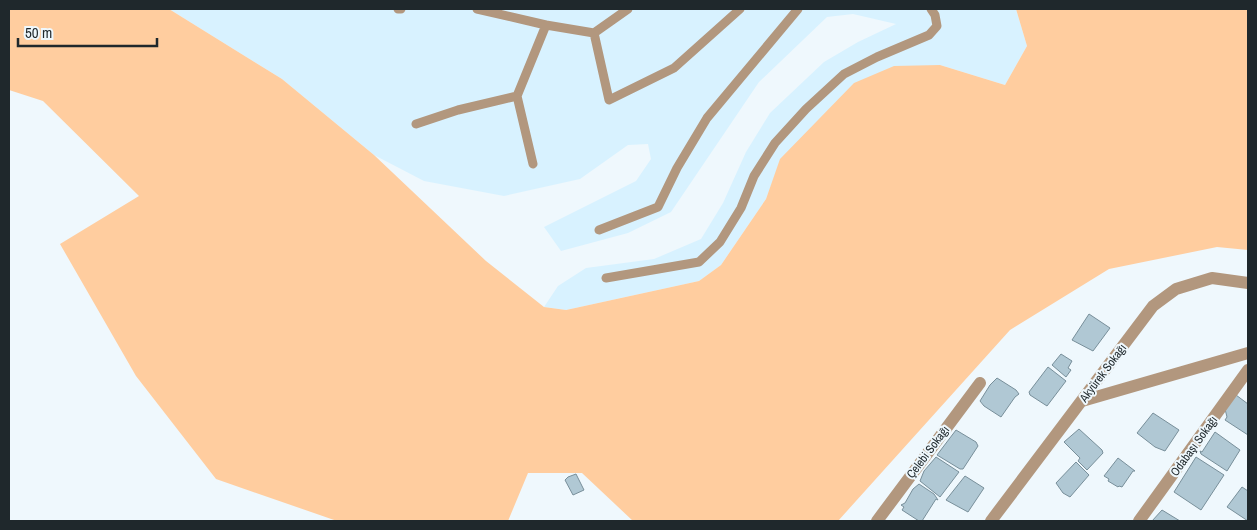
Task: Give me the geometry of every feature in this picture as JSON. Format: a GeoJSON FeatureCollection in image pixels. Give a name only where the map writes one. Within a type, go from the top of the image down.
{"type":"FeatureCollection","features":[{"type":"Feature","properties":{"kind":"street","name":"Akyürek Sokağı"},"geometry":{"type":"LineString","coordinates":[[991,521],[1153,306],[1176,289],[1212,278],[1248,283]]}},
{"type":"Feature","properties":{"kind":"street"},"geometry":{"type":"LineString","coordinates":[[1082,401],[1248,353]]}},
{"type":"Feature","properties":{"kind":"street","name":"Odabaşı Sokağı"},"geometry":{"type":"LineString","coordinates":[[1139,521],[1248,370]]}},
{"type":"Feature","properties":{"kind":"street","name":"Çelebi Sokağı"},"geometry":{"type":"LineString","coordinates":[[877,521],[980,383]]}},
{"type":"Feature","properties":{"kind":"lane"},"geometry":{"type":"LineString","coordinates":[[476,9],[594,34],[628,9]]}},
{"type":"Feature","properties":{"kind":"lane"},"geometry":{"type":"LineString","coordinates":[[594,34],[609,100],[674,68],[740,9]]}},
{"type":"Feature","properties":{"kind":"lane"},"geometry":{"type":"LineString","coordinates":[[599,230],[658,207],[677,168],[707,118],[798,9]]}},
{"type":"Feature","properties":{"kind":"lane"},"geometry":{"type":"LineString","coordinates":[[606,278],[699,262],[720,242],[741,208],[754,176],[775,143],[806,108],[844,74],[876,57],[929,35],[937,26],[935,15],[930,9]]}},
{"type":"Feature","properties":{"kind":"lane"},"geometry":{"type":"LineString","coordinates":[[533,164],[516,96],[546,25]]}},
{"type":"Feature","properties":{"kind":"lane"},"geometry":{"type":"LineString","coordinates":[[416,124],[458,110],[516,96]]}},
{"type":"Feature","properties":{"kind":"shaded area"},"geometry":{"type":"Polygon","coordinates":[[[9,9],[169,9],[282,79],[374,155],[486,261],[544,307],[566,310],[699,281],[721,265],[766,199],[780,159],[854,83],[894,66],[940,65],[1005,85],[1027,46],[1016,9],[1248,9],[1248,250],[1217,247],[1109,269],[1010,330],[838,521],[633,521],[582,473],[528,473],[508,521],[337,521],[216,479],[136,376],[60,244],[139,196],[43,101],[9,90],[9,9]]]}},
{"type":"Feature","properties":{"kind":"shaded area"},"geometry":{"type":"Polygon","coordinates":[[[169,9],[1016,9],[1027,46],[1005,85],[940,65],[781,159],[766,199],[721,265],[699,281],[566,310],[544,307],[558,286],[586,268],[654,259],[701,239],[723,203],[746,152],[770,113],[824,62],[858,42],[896,24],[853,14],[827,17],[759,82],[671,212],[628,233],[561,251],[544,227],[636,181],[651,159],[648,144],[628,145],[580,179],[504,196],[424,181],[374,155],[282,79],[169,9]]]}},
{"type":"Feature","properties":{"kind":"building"},"geometry":{"type":"Polygon","coordinates":[[[1089,314],[1110,328],[1093,351],[1072,340],[1089,314]]]}},
{"type":"Feature","properties":{"kind":"building"},"geometry":{"type":"Polygon","coordinates":[[[1061,354],[1072,361],[1068,368],[1071,370],[1066,377],[1052,365],[1061,354]]]}},
{"type":"Feature","properties":{"kind":"building"},"geometry":{"type":"Polygon","coordinates":[[[1048,367],[1066,381],[1047,406],[1030,395],[1029,392],[1048,367]]]}},
{"type":"Feature","properties":{"kind":"building"},"geometry":{"type":"Polygon","coordinates":[[[997,378],[1019,394],[1001,417],[984,406],[980,401],[997,378]]]}},
{"type":"Feature","properties":{"kind":"building"},"geometry":{"type":"Polygon","coordinates":[[[1236,395],[1248,404],[1248,435],[1225,420],[1227,417],[1225,409],[1236,395]]]}},
{"type":"Feature","properties":{"kind":"building"},"geometry":{"type":"Polygon","coordinates":[[[1153,413],[1179,430],[1165,451],[1155,447],[1137,433],[1153,413]]]}},
{"type":"Feature","properties":{"kind":"building"},"geometry":{"type":"Polygon","coordinates":[[[1079,429],[1103,453],[1087,470],[1078,461],[1080,458],[1064,442],[1079,429]]]}},
{"type":"Feature","properties":{"kind":"building"},"geometry":{"type":"Polygon","coordinates":[[[956,430],[976,442],[978,446],[963,469],[937,455],[956,430]]]}},
{"type":"Feature","properties":{"kind":"building"},"geometry":{"type":"Polygon","coordinates":[[[1215,432],[1240,450],[1227,471],[1201,454],[1200,451],[1202,452],[1215,432]]]}},
{"type":"Feature","properties":{"kind":"building"},"geometry":{"type":"Polygon","coordinates":[[[936,457],[959,472],[940,497],[920,481],[924,471],[936,457]]]}},
{"type":"Feature","properties":{"kind":"building"},"geometry":{"type":"Polygon","coordinates":[[[1196,457],[1224,475],[1201,510],[1174,492],[1196,457]]]}},
{"type":"Feature","properties":{"kind":"building"},"geometry":{"type":"Polygon","coordinates":[[[1118,458],[1135,471],[1133,471],[1122,487],[1118,487],[1108,481],[1109,479],[1104,476],[1118,458]]]}},
{"type":"Feature","properties":{"kind":"building"},"geometry":{"type":"Polygon","coordinates":[[[1076,462],[1089,475],[1070,497],[1063,493],[1056,483],[1076,462]]]}},
{"type":"Feature","properties":{"kind":"building"},"geometry":{"type":"Polygon","coordinates":[[[576,474],[584,490],[573,495],[565,480],[576,474]]]}},
{"type":"Feature","properties":{"kind":"building"},"geometry":{"type":"Polygon","coordinates":[[[965,476],[984,488],[968,512],[946,500],[965,476]]]}},
{"type":"Feature","properties":{"kind":"building"},"geometry":{"type":"Polygon","coordinates":[[[919,484],[934,494],[938,500],[936,499],[922,521],[902,510],[904,507],[901,505],[905,503],[913,489],[919,484]]]}},
{"type":"Feature","properties":{"kind":"building"},"geometry":{"type":"Polygon","coordinates":[[[1242,487],[1248,491],[1248,521],[1227,507],[1242,487]]]}},
{"type":"Feature","properties":{"kind":"building"},"geometry":{"type":"Polygon","coordinates":[[[1162,510],[1180,521],[1152,521],[1162,510]]]}}]}
